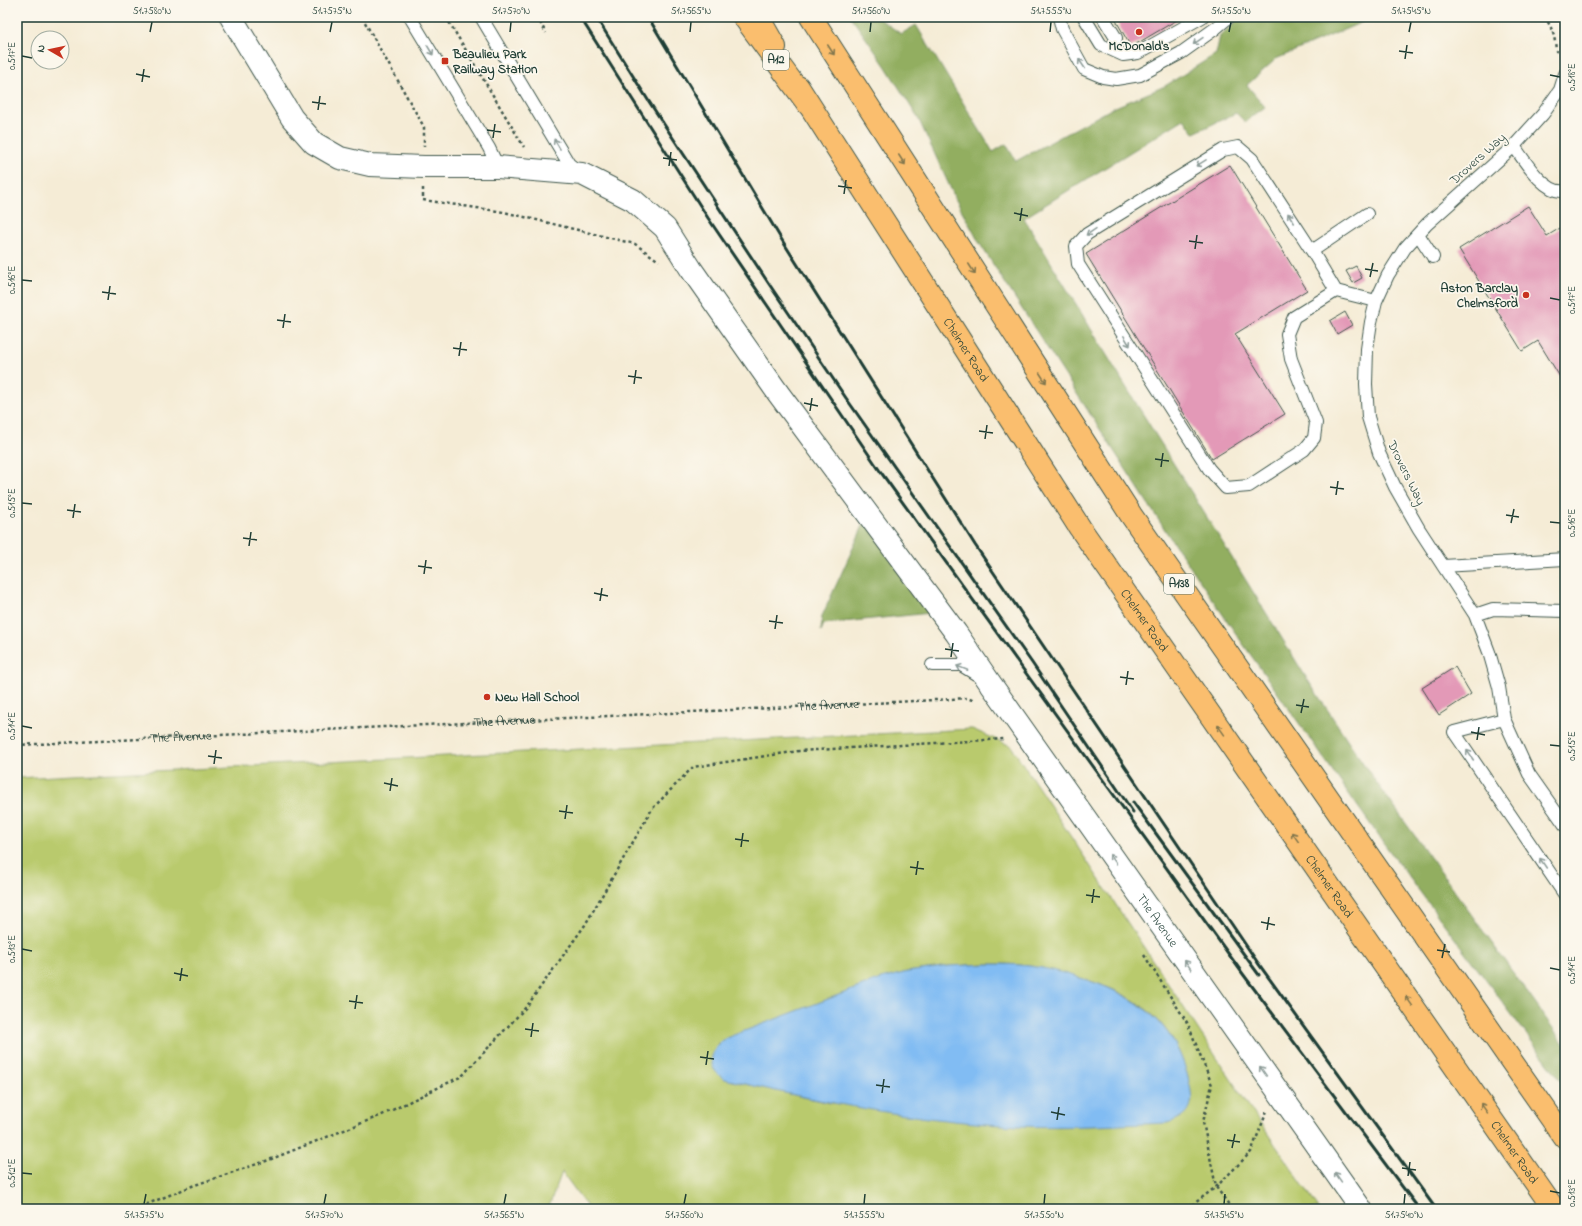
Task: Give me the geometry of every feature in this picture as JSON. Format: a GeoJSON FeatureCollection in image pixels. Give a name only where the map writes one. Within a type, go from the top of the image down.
{"type":"FeatureCollection","features":[{"type":"Feature","properties":{"kind":"main road","name":"A12"},"geometry":{"type":"LineString","coordinates":[[744,17],[808,104]]}},
{"type":"Feature","properties":{"kind":"main road","name":"Chelmer Road"},"geometry":{"type":"LineString","coordinates":[[758,17],[808,104],[1080,528],[1554,1209]]}},
{"type":"Feature","properties":{"kind":"main road","name":"A138"},"geometry":{"type":"LineString","coordinates":[[811,17],[1131,515],[1563,1134]]}},
{"type":"Feature","properties":{"kind":"street"},"geometry":{"type":"LineString","coordinates":[[231,17],[292,118],[314,142],[340,158],[370,165],[498,167],[582,174],[633,200],[665,228],[691,269],[778,393],[956,634],[984,693]]}},
{"type":"Feature","properties":{"kind":"street","name":"The Avenue"},"geometry":{"type":"LineString","coordinates":[[984,693],[1361,1209]]}},
{"type":"Feature","properties":{"kind":"lane"},"geometry":{"type":"LineString","coordinates":[[410,17],[489,148],[498,167]]}},
{"type":"Feature","properties":{"kind":"lane"},"geometry":{"type":"LineString","coordinates":[[481,17],[570,164],[582,174]]}},
{"type":"Feature","properties":{"kind":"lane"},"geometry":{"type":"LineString","coordinates":[[1059,17],[1062,29],[1084,69],[1104,77],[1116,78],[1140,75],[1182,53],[1229,17]]}},
{"type":"Feature","properties":{"kind":"lane"},"geometry":{"type":"LineString","coordinates":[[1084,17],[1101,45],[1123,55],[1138,53],[1202,17]]}},
{"type":"Feature","properties":{"kind":"lane"},"geometry":{"type":"LineString","coordinates":[[1103,17],[1116,38],[1113,50]]}},
{"type":"Feature","properties":{"kind":"lane","name":"Drovers Way"},"geometry":{"type":"LineString","coordinates":[[1565,74],[1560,90],[1543,114],[1514,146],[1427,224],[1405,248],[1388,275],[1376,301],[1370,322],[1367,349],[1366,384],[1368,417],[1378,453],[1395,487],[1475,615],[1489,652],[1499,687],[1504,719],[1528,774],[1565,825]]}},
{"type":"Feature","properties":{"kind":"lane","name":"Drovers Way"},"geometry":{"type":"LineString","coordinates":[[1543,114],[1565,97]]}},
{"type":"Feature","properties":{"kind":"lane"},"geometry":{"type":"LineString","coordinates":[[1514,146],[1539,179],[1550,187],[1562,191],[1565,190]]}},
{"type":"Feature","properties":{"kind":"lane"},"geometry":{"type":"LineString","coordinates":[[1336,291],[1294,317],[1287,334],[1290,359],[1316,423],[1314,438],[1304,450],[1248,486],[1226,488],[1209,469],[1078,264],[1076,246],[1087,234],[1223,150],[1238,147],[1252,159],[1312,251],[1336,291],[1376,301]]}},
{"type":"Feature","properties":{"kind":"lane"},"geometry":{"type":"LineString","coordinates":[[1312,251],[1367,214]]}},
{"type":"Feature","properties":{"kind":"lane"},"geometry":{"type":"LineString","coordinates":[[1418,234],[1433,257]]}},
{"type":"Feature","properties":{"kind":"lane"},"geometry":{"type":"LineString","coordinates":[[1443,566],[1565,559]]}},
{"type":"Feature","properties":{"kind":"lane"},"geometry":{"type":"LineString","coordinates":[[1475,615],[1493,610],[1565,611]]}},
{"type":"Feature","properties":{"kind":"lane","name":"The Avenue"},"geometry":{"type":"LineString","coordinates":[[932,665],[961,666],[984,693]]}},
{"type":"Feature","properties":{"kind":"lane"},"geometry":{"type":"LineString","coordinates":[[1504,719],[1454,732],[1565,895]]}},
{"type":"Feature","properties":{"kind":"path"},"geometry":{"type":"LineString","coordinates":[[362,17],[424,127],[423,200],[504,212],[635,244],[661,262]]}},
{"type":"Feature","properties":{"kind":"path"},"geometry":{"type":"LineString","coordinates":[[446,17],[538,170]]}},
{"type":"Feature","properties":{"kind":"path"},"geometry":{"type":"LineString","coordinates":[[537,17],[546,33]]}},
{"type":"Feature","properties":{"kind":"path"},"geometry":{"type":"LineString","coordinates":[[1544,17],[1552,29],[1555,37],[1556,51],[1565,53]]}},
{"type":"Feature","properties":{"kind":"path","name":"The Avenue"},"geometry":{"type":"LineString","coordinates":[[17,745],[935,700],[967,698],[984,693]]}},
{"type":"Feature","properties":{"kind":"path"},"geometry":{"type":"LineString","coordinates":[[135,1209],[192,1186],[269,1160],[382,1115],[462,1076],[527,1006],[585,925],[652,809],[693,767],[799,751],[1006,738]]}},
{"type":"Feature","properties":{"kind":"path"},"geometry":{"type":"LineString","coordinates":[[1144,955],[1188,1024],[1212,1085],[1204,1122],[1216,1186],[1232,1209]]}},
{"type":"Feature","properties":{"kind":"path"},"geometry":{"type":"LineString","coordinates":[[1187,1209],[1216,1186],[1251,1152],[1269,1106]]}},
{"type":"Feature","properties":{"kind":"green space"},"geometry":{"type":"Polygon","coordinates":[[[851,17],[877,17],[901,34],[916,25],[993,152],[1006,144],[1016,161],[1113,108],[1165,86],[1216,54],[1220,36],[1241,17],[1374,17],[1276,59],[1247,85],[1265,107],[1245,122],[1236,113],[1194,133],[1184,119],[1024,218],[1123,382],[1309,682],[1369,772],[1565,1045],[1565,1086],[1385,845],[1243,644],[1169,536],[980,244],[956,200],[918,118],[886,67],[851,17]]]}},
{"type":"Feature","properties":{"kind":"green space"},"geometry":{"type":"Polygon","coordinates":[[[873,504],[950,611],[824,624],[821,631],[822,616],[873,504]]]}},
{"type":"Feature","properties":{"kind":"green space"},"geometry":{"type":"Polygon","coordinates":[[[972,729],[1011,746],[1246,1102],[1319,1209],[1251,1209],[1250,1207],[1248,1209],[589,1209],[562,1172],[548,1209],[17,1209],[17,778],[972,729]],[[992,964],[949,966],[907,972],[878,980],[727,1038],[718,1044],[725,1079],[830,1103],[1192,1101],[1187,1074],[1179,1051],[1167,1032],[1153,1016],[1136,1002],[1116,991],[1094,982],[1068,975],[1030,966],[992,964]]]}},
{"type":"Feature","properties":{"kind":"water"},"geometry":{"type":"Polygon","coordinates":[[[987,964],[1025,965],[1060,972],[1118,992],[1135,1002],[1151,1014],[1164,1028],[1175,1044],[1184,1064],[1190,1086],[1191,1100],[1188,1110],[1180,1118],[1167,1123],[1055,1127],[981,1124],[871,1110],[798,1096],[725,1079],[714,1070],[712,1064],[713,1053],[720,1043],[726,1038],[878,980],[907,972],[949,966],[987,964]]]}},
{"type":"Feature","properties":{"kind":"building","name":"McDonald's"},"geometry":{"type":"Polygon","coordinates":[[[1114,17],[1182,17],[1131,47],[1114,17]]]}},
{"type":"Feature","properties":{"kind":"building"},"geometry":{"type":"Polygon","coordinates":[[[1230,165],[1307,290],[1235,334],[1285,414],[1212,459],[1086,254],[1230,165]]]}},
{"type":"Feature","properties":{"kind":"building","name":"Aston Barclay Chelmsford"},"geometry":{"type":"Polygon","coordinates":[[[1528,206],[1547,236],[1565,225],[1565,385],[1538,341],[1522,351],[1459,249],[1528,206]]]}},
{"type":"Feature","properties":{"kind":"building"},"geometry":{"type":"Polygon","coordinates":[[[1356,266],[1362,278],[1353,283],[1346,271],[1356,266]]]}},
{"type":"Feature","properties":{"kind":"building"},"geometry":{"type":"Polygon","coordinates":[[[1345,312],[1352,325],[1337,334],[1330,321],[1345,312]]]}},
{"type":"Feature","properties":{"kind":"building"},"geometry":{"type":"Polygon","coordinates":[[[1455,667],[1471,694],[1439,715],[1422,688],[1455,667]]]}},
{"type":"Feature","properties":{"kind":"railway"},"geometry":{"type":"LineString","coordinates":[[580,17],[708,218],[880,471],[1243,974],[1419,1209]]}},
{"type":"Feature","properties":{"kind":"railway"},"geometry":{"type":"LineString","coordinates":[[596,17],[648,100],[846,398],[1032,663],[1133,812]]}},
{"type":"Feature","properties":{"kind":"railway"},"geometry":{"type":"LineString","coordinates":[[648,17],[780,237],[975,545],[1258,963],[1436,1209]]}},
{"type":"Feature","properties":{"kind":"railway"},"geometry":{"type":"LineString","coordinates":[[1133,802],[1259,975]]}},
{"type":"Feature","properties":{"kind":"place","name":"McDonald's"},"geometry":{"type":"Point","coordinates":[1139,32]}},
{"type":"Feature","properties":{"kind":"place","name":"Beaulieu Park Railway Station"},"geometry":{"type":"Point","coordinates":[445,61]}},
{"type":"Feature","properties":{"kind":"place","name":"Aston Barclay Chelmsford"},"geometry":{"type":"Point","coordinates":[1526,295]}},
{"type":"Feature","properties":{"kind":"place","name":"New Hall School"},"geometry":{"type":"Point","coordinates":[487,697]}}]}
